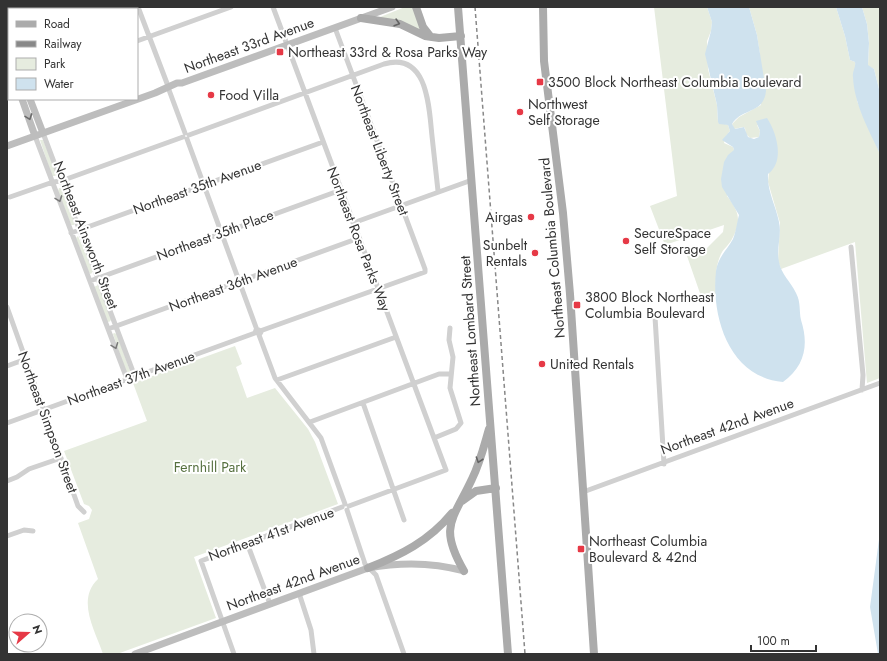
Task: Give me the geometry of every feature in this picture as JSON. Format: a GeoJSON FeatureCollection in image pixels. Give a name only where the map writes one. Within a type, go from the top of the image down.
{"type":"FeatureCollection","features":[{"type":"Feature","properties":{"kind":"main road"},"geometry":{"type":"LineString","coordinates":[[416,7],[423,27],[430,36]]}},
{"type":"Feature","properties":{"kind":"main road","name":"Northeast Lombard Street"},"geometry":{"type":"LineString","coordinates":[[458,7],[508,654]]}},
{"type":"Feature","properties":{"kind":"main road","name":"Northeast Columbia Boulevard"},"geometry":{"type":"LineString","coordinates":[[543,9],[544,61],[568,260],[594,654]]}},
{"type":"Feature","properties":{"kind":"main road"},"geometry":{"type":"LineString","coordinates":[[361,18],[393,22],[425,36],[439,38],[461,36]]}},
{"type":"Feature","properties":{"kind":"main road"},"geometry":{"type":"LineString","coordinates":[[464,571],[452,548],[450,537],[451,520],[473,478],[490,422]]}},
{"type":"Feature","properties":{"kind":"main road"},"geometry":{"type":"LineString","coordinates":[[368,568],[400,555],[422,542],[441,526],[463,500],[473,492],[496,488]]}},
{"type":"Feature","properties":{"kind":"street"},"geometry":{"type":"LineString","coordinates":[[138,7],[272,372],[310,422],[323,443],[368,568],[376,575],[404,654]]}},
{"type":"Feature","properties":{"kind":"street"},"geometry":{"type":"LineString","coordinates":[[138,41],[231,7]]}},
{"type":"Feature","properties":{"kind":"street","name":"Northeast Rosa Parks Way"},"geometry":{"type":"LineString","coordinates":[[273,7],[446,470]]}},
{"type":"Feature","properties":{"kind":"street","name":"Northeast 33rd Avenue"},"geometry":{"type":"LineString","coordinates":[[138,99],[177,83],[182,83],[392,7]]}},
{"type":"Feature","properties":{"kind":"street"},"geometry":{"type":"LineString","coordinates":[[538,7],[543,9]]}},
{"type":"Feature","properties":{"kind":"street","name":"Northeast Liberty Street"},"geometry":{"type":"LineString","coordinates":[[334,28],[425,272]]}},
{"type":"Feature","properties":{"kind":"street"},"geometry":{"type":"LineString","coordinates":[[10,197],[53,182],[61,181],[394,62],[408,65],[419,76],[425,85],[438,191]]}},
{"type":"Feature","properties":{"kind":"street","name":"Northeast Ainsworth Street"},"geometry":{"type":"LineString","coordinates":[[22,100],[127,379]]}},
{"type":"Feature","properties":{"kind":"street","name":"Northeast Ainsworth Street"},"geometry":{"type":"LineString","coordinates":[[30,100],[135,377]]}},
{"type":"Feature","properties":{"kind":"street","name":"Northeast 33rd Avenue"},"geometry":{"type":"LineString","coordinates":[[7,146],[135,100]]}},
{"type":"Feature","properties":{"kind":"street","name":"Northeast 35th Avenue"},"geometry":{"type":"LineString","coordinates":[[71,233],[323,142]]}},
{"type":"Feature","properties":{"kind":"street"},"geometry":{"type":"LineString","coordinates":[[353,223],[438,191],[472,180]]}},
{"type":"Feature","properties":{"kind":"street","name":"Northeast 35th Place"},"geometry":{"type":"LineString","coordinates":[[90,281],[341,190]]}},
{"type":"Feature","properties":{"kind":"street","name":"Northeast 36th Avenue"},"geometry":{"type":"LineString","coordinates":[[108,329],[359,238]]}},
{"type":"Feature","properties":{"kind":"street"},"geometry":{"type":"LineString","coordinates":[[851,248],[862,390]]}},
{"type":"Feature","properties":{"kind":"street","name":"Northeast 37th Avenue"},"geometry":{"type":"LineString","coordinates":[[7,423],[425,272]]}},
{"type":"Feature","properties":{"kind":"street","name":"Northeast Simpson Street"},"geometry":{"type":"LineString","coordinates":[[7,309],[78,506],[84,512]]}},
{"type":"Feature","properties":{"kind":"street"},"geometry":{"type":"LineString","coordinates":[[655,317],[664,464]]}},
{"type":"Feature","properties":{"kind":"street"},"geometry":{"type":"LineString","coordinates":[[434,438],[456,429],[461,423],[451,392],[453,356],[449,340],[450,328]]}},
{"type":"Feature","properties":{"kind":"street"},"geometry":{"type":"LineString","coordinates":[[277,380],[396,336]]}},
{"type":"Feature","properties":{"kind":"street"},"geometry":{"type":"LineString","coordinates":[[7,366],[26,359]]}},
{"type":"Feature","properties":{"kind":"street"},"geometry":{"type":"LineString","coordinates":[[310,422],[443,373],[451,374]]}},
{"type":"Feature","properties":{"kind":"street","name":"Northeast 42nd Avenue"},"geometry":{"type":"LineString","coordinates":[[583,492],[664,464],[880,383]]}},
{"type":"Feature","properties":{"kind":"street"},"geometry":{"type":"LineString","coordinates":[[362,402],[404,520]]}},
{"type":"Feature","properties":{"kind":"street"},"geometry":{"type":"LineString","coordinates":[[7,481],[17,477],[29,469],[61,458]]}},
{"type":"Feature","properties":{"kind":"street","name":"Northeast 41st Avenue"},"geometry":{"type":"LineString","coordinates":[[223,622],[201,561],[446,470]]}},
{"type":"Feature","properties":{"kind":"street"},"geometry":{"type":"LineString","coordinates":[[7,536],[24,530],[33,531]]}},
{"type":"Feature","properties":{"kind":"street"},"geometry":{"type":"LineString","coordinates":[[247,543],[270,604]]}},
{"type":"Feature","properties":{"kind":"street","name":"Northeast 42nd Avenue"},"geometry":{"type":"LineString","coordinates":[[135,654],[368,568],[414,564],[436,565],[464,571]]}},
{"type":"Feature","properties":{"kind":"street"},"geometry":{"type":"LineString","coordinates":[[299,593],[311,630],[314,654]]}},
{"type":"Feature","properties":{"kind":"street"},"geometry":{"type":"LineString","coordinates":[[223,622],[234,654]]}},
{"type":"Feature","properties":{"kind":"green space"},"geometry":{"type":"Polygon","coordinates":[[[405,7],[413,7],[426,33],[380,17],[405,7]]]}},
{"type":"Feature","properties":{"kind":"green space"},"geometry":{"type":"Polygon","coordinates":[[[654,7],[707,7],[712,22],[711,31],[707,41],[708,69],[717,105],[718,122],[728,125],[730,131],[726,136],[724,143],[733,147],[734,150],[727,196],[738,216],[737,227],[731,241],[722,252],[719,259],[716,273],[716,294],[702,299],[687,256],[706,249],[723,232],[724,225],[665,245],[650,206],[677,196],[654,7]]]}},
{"type":"Feature","properties":{"kind":"green space"},"geometry":{"type":"Polygon","coordinates":[[[749,7],[836,7],[845,36],[850,60],[855,62],[857,101],[880,154],[880,378],[867,383],[855,242],[781,269],[778,261],[780,223],[768,182],[773,133],[757,125],[760,131],[759,137],[750,138],[746,134],[745,128],[734,129],[732,124],[739,117],[761,105],[760,55],[757,35],[749,7]]]}},
{"type":"Feature","properties":{"kind":"green space"},"geometry":{"type":"Polygon","coordinates":[[[862,7],[880,7],[880,93],[874,69],[868,66],[869,43],[867,24],[862,7]]]}},
{"type":"Feature","properties":{"kind":"green space"},"geometry":{"type":"Polygon","coordinates":[[[40,140],[43,140],[57,174],[55,176],[52,176],[40,140]]]}},
{"type":"Feature","properties":{"kind":"green space"},"geometry":{"type":"Polygon","coordinates":[[[59,188],[61,188],[75,223],[74,225],[71,225],[58,191],[59,188]]]}},
{"type":"Feature","properties":{"kind":"green space"},"geometry":{"type":"Polygon","coordinates":[[[78,236],[93,271],[91,274],[89,273],[76,238],[78,236]]]}},
{"type":"Feature","properties":{"kind":"green space"},"geometry":{"type":"Polygon","coordinates":[[[98,285],[112,319],[109,322],[106,321],[94,287],[98,285]]]}},
{"type":"Feature","properties":{"kind":"green space"},"geometry":{"type":"Polygon","coordinates":[[[113,334],[117,334],[130,371],[129,373],[126,372],[113,334]]]}},
{"type":"Feature","properties":{"kind":"green space","name":"Fernhill Park"},"geometry":{"type":"Polygon","coordinates":[[[235,346],[242,364],[236,367],[247,398],[275,388],[308,429],[315,442],[338,504],[194,557],[216,618],[117,654],[103,654],[92,625],[88,606],[88,596],[98,579],[78,523],[89,519],[92,510],[89,506],[84,504],[64,451],[147,421],[133,383],[235,346]]]}},
{"type":"Feature","properties":{"kind":"water"},"geometry":{"type":"Polygon","coordinates":[[[707,7],[749,7],[757,35],[766,91],[761,104],[741,115],[732,124],[735,129],[744,127],[748,137],[754,139],[759,137],[760,131],[756,121],[767,118],[774,131],[778,147],[776,162],[773,169],[768,174],[768,180],[780,227],[778,257],[782,270],[798,296],[800,317],[805,338],[805,346],[800,362],[796,369],[783,382],[764,378],[749,369],[737,357],[727,342],[717,307],[715,289],[717,266],[733,239],[739,215],[722,187],[721,179],[724,162],[728,155],[734,150],[733,147],[722,140],[730,131],[728,125],[719,124],[718,122],[717,105],[705,54],[712,22],[707,7]]]}},
{"type":"Feature","properties":{"kind":"water"},"geometry":{"type":"Polygon","coordinates":[[[836,7],[862,7],[867,24],[869,43],[868,65],[874,69],[880,93],[880,154],[863,117],[856,97],[853,75],[855,62],[850,60],[845,36],[836,7]]]}},
{"type":"Feature","properties":{"kind":"water"},"geometry":{"type":"Polygon","coordinates":[[[880,532],[880,654],[878,654],[870,607],[880,532]]]}},
{"type":"Feature","properties":{"kind":"railway"},"geometry":{"type":"LineString","coordinates":[[475,7],[525,654]]}},
{"type":"Feature","properties":{"kind":"place","name":"Northeast 33rd & Rosa Parks Way"},"geometry":{"type":"Point","coordinates":[280,52]}},
{"type":"Feature","properties":{"kind":"place","name":"3500 Block Northeast Columbia Boulevard"},"geometry":{"type":"Point","coordinates":[540,82]}},
{"type":"Feature","properties":{"kind":"place","name":"Food Villa"},"geometry":{"type":"Point","coordinates":[211,95]}},
{"type":"Feature","properties":{"kind":"place","name":"Northwest Self Storage"},"geometry":{"type":"Point","coordinates":[520,112]}},
{"type":"Feature","properties":{"kind":"place","name":"Airgas"},"geometry":{"type":"Point","coordinates":[531,217]}},
{"type":"Feature","properties":{"kind":"place","name":"SecureSpace Self Storage"},"geometry":{"type":"Point","coordinates":[626,241]}},
{"type":"Feature","properties":{"kind":"place","name":"Sunbelt Rentals"},"geometry":{"type":"Point","coordinates":[535,253]}},
{"type":"Feature","properties":{"kind":"place","name":"3800 Block Northeast Columbia Boulevard"},"geometry":{"type":"Point","coordinates":[577,305]}},
{"type":"Feature","properties":{"kind":"place","name":"United Rentals"},"geometry":{"type":"Point","coordinates":[542,364]}},
{"type":"Feature","properties":{"kind":"place","name":"Northeast Columbia Boulevard & 42nd"},"geometry":{"type":"Point","coordinates":[581,549]}}]}
